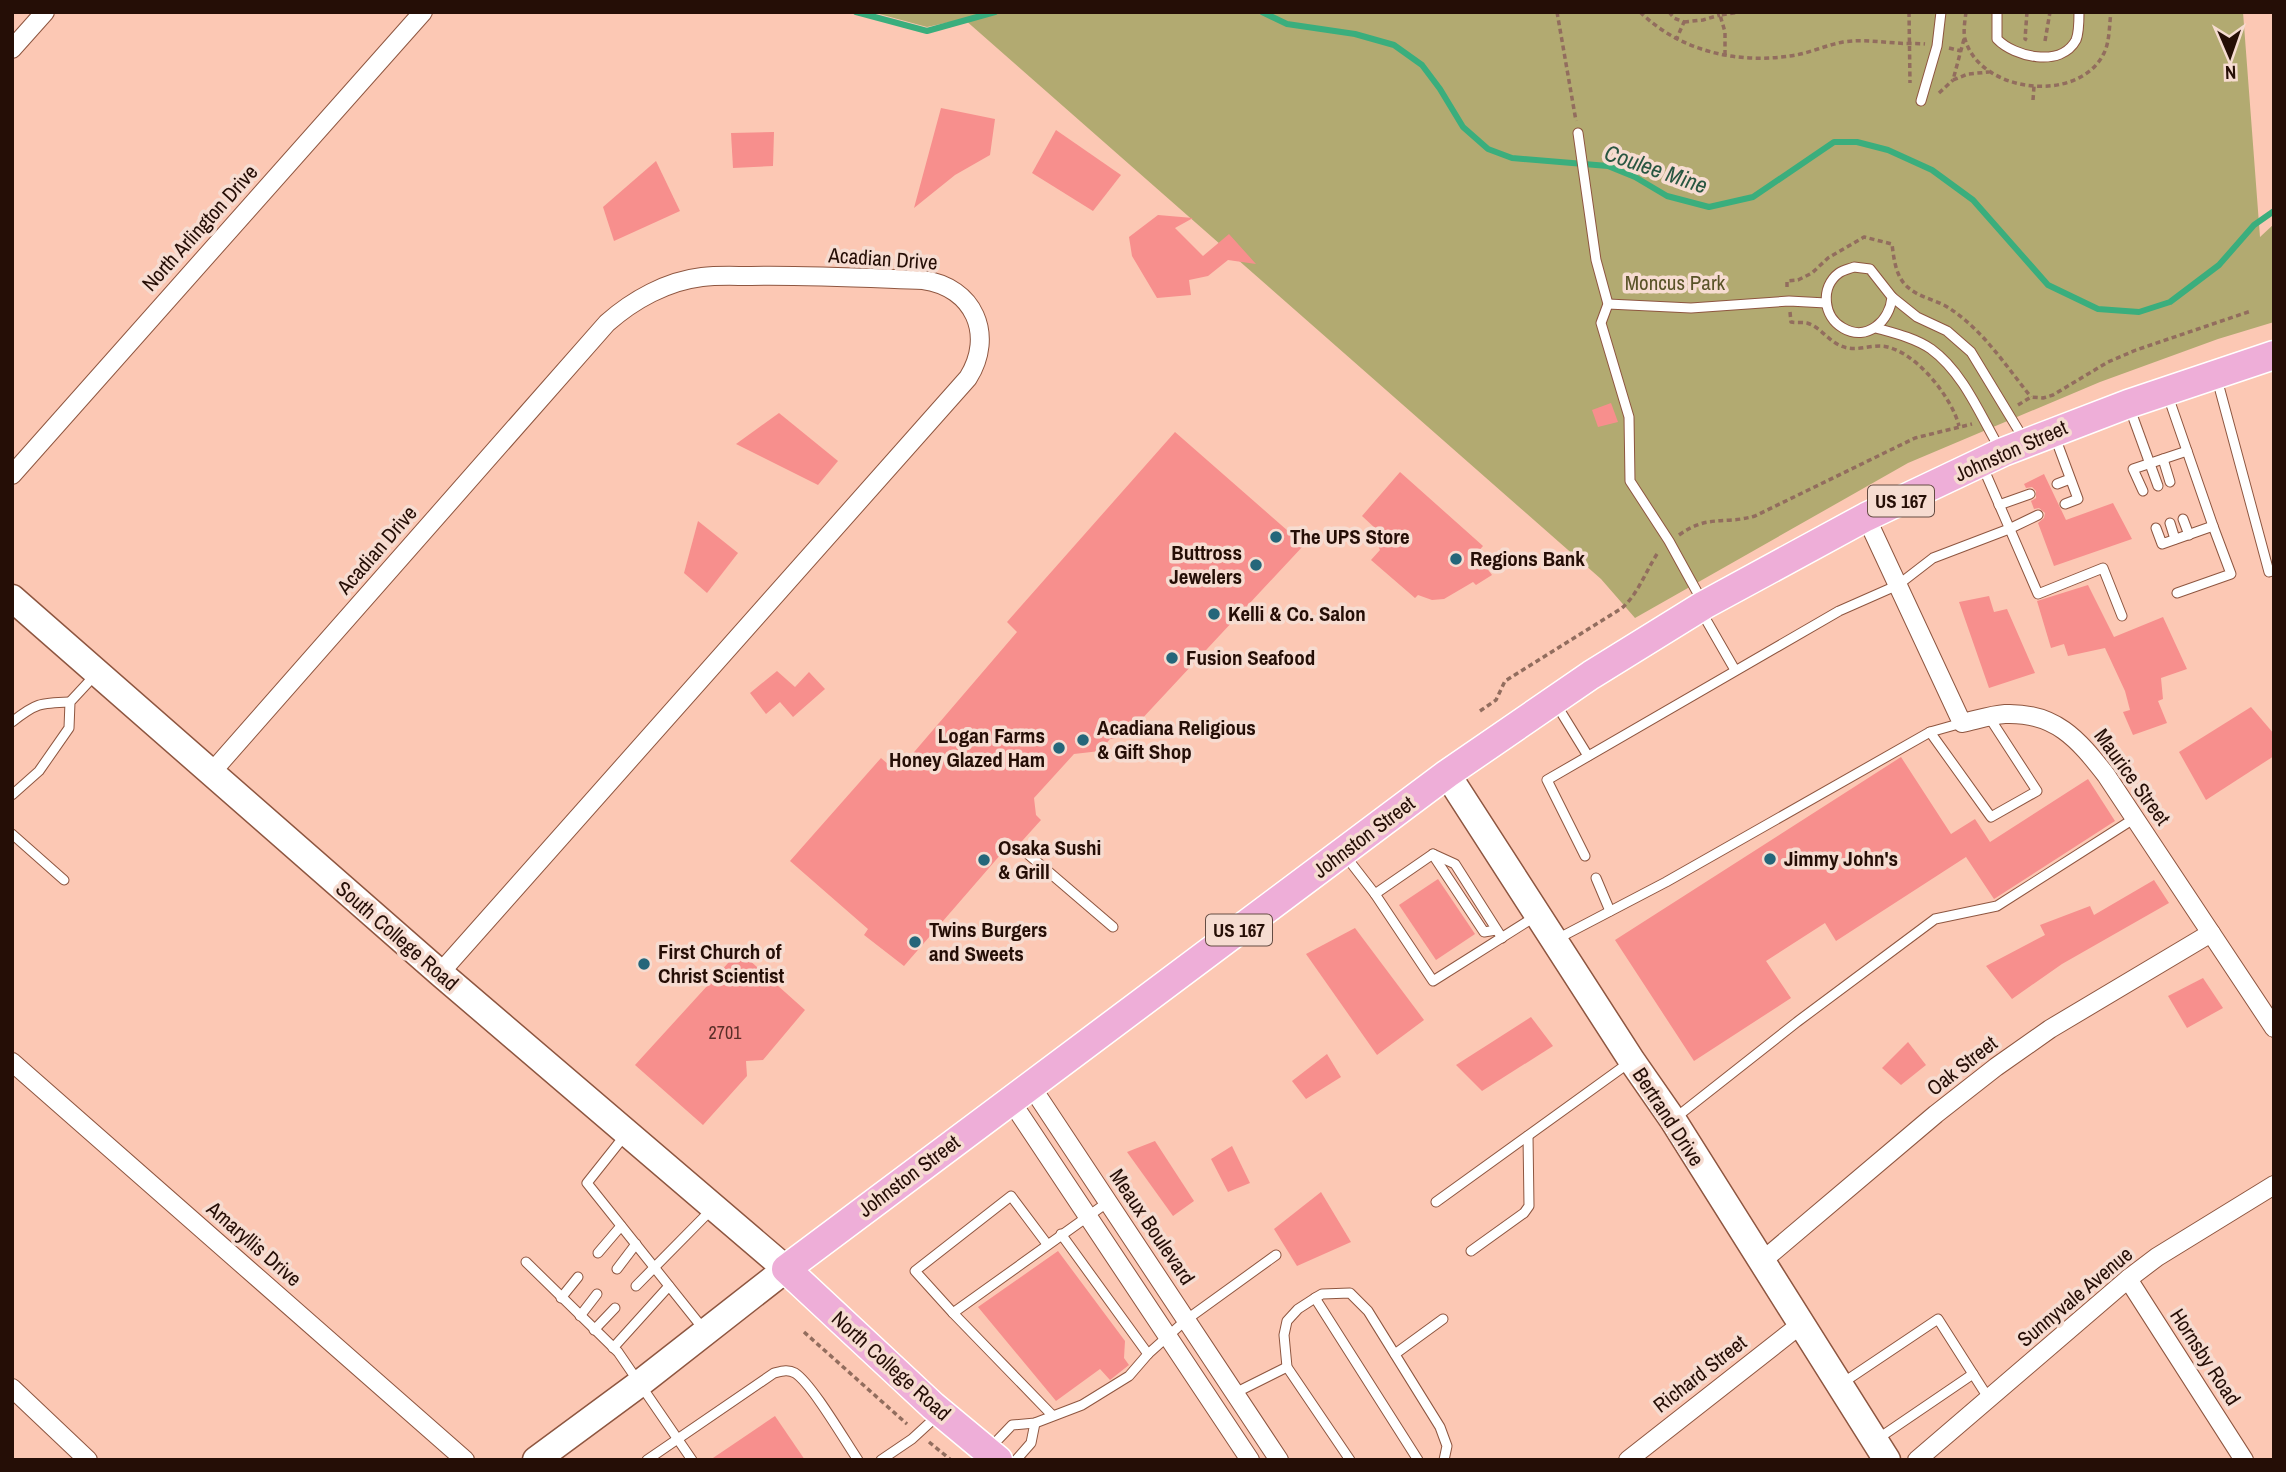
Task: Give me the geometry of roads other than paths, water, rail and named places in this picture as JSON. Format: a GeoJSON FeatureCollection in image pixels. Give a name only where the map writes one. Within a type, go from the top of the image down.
{"type":"FeatureCollection","features":[{"type":"Feature","properties":{"kind":"main road","name":"Johnston Street"},"geometry":{"type":"LineString","coordinates":[[536,1460],[639,1384],[786,1269],[1343,852],[1554,699],[1702,607],[1866,517],[2053,432],[2274,355]]}},
{"type":"Feature","properties":{"kind":"main road","name":"South College Road"},"geometry":{"type":"LineString","coordinates":[[12,598],[440,974],[786,1269]]}},
{"type":"Feature","properties":{"kind":"main road","name":"Bertrand Drive"},"geometry":{"type":"LineString","coordinates":[[1447,775],[1673,1121],[1881,1450]]}},
{"type":"Feature","properties":{"kind":"main road","name":"North College Road"},"geometry":{"type":"LineString","coordinates":[[786,1269],[941,1412],[993,1455]]}},
{"type":"Feature","properties":{"kind":"street"},"geometry":{"type":"LineString","coordinates":[[12,49],[44,12]]}},
{"type":"Feature","properties":{"kind":"street","name":"North Arlington Drive"},"geometry":{"type":"LineString","coordinates":[[12,475],[423,12]]}},
{"type":"Feature","properties":{"kind":"street","name":"Acadian Drive"},"geometry":{"type":"LineString","coordinates":[[211,773],[607,323],[624,308],[673,285],[702,277],[772,275],[923,280],[936,281],[961,294],[971,307],[978,325],[981,345],[976,365],[968,378],[440,974]]}},
{"type":"Feature","properties":{"kind":"street"},"geometry":{"type":"LineString","coordinates":[[1866,517],[1962,723]]}},
{"type":"Feature","properties":{"kind":"street","name":"Maurice Street"},"geometry":{"type":"LineString","coordinates":[[1962,723],[2003,714],[2045,719],[2066,730],[2085,748],[2135,818],[2274,1028]]}},
{"type":"Feature","properties":{"kind":"street","name":"Oak Street"},"geometry":{"type":"LineString","coordinates":[[1761,1262],[1996,1067],[2050,1029],[2211,933]]}},
{"type":"Feature","properties":{"kind":"street","name":"Amaryllis Drive"},"geometry":{"type":"LineString","coordinates":[[12,1062],[466,1460]]}},
{"type":"Feature","properties":{"kind":"street"},"geometry":{"type":"LineString","coordinates":[[1021,1093],[1087,1215],[1250,1460]]}},
{"type":"Feature","properties":{"kind":"street","name":"Meaux Boulevard"},"geometry":{"type":"LineString","coordinates":[[1021,1093],[1108,1202],[1279,1460]]}},
{"type":"Feature","properties":{"kind":"street","name":"Sunnyvale Avenue"},"geometry":{"type":"LineString","coordinates":[[1917,1460],[2128,1279],[2157,1257],[2274,1185]]}},
{"type":"Feature","properties":{"kind":"street","name":"Hornsby Road"},"geometry":{"type":"LineString","coordinates":[[2128,1279],[2244,1460]]}},
{"type":"Feature","properties":{"kind":"street","name":"Richard Street"},"geometry":{"type":"LineString","coordinates":[[1628,1460],[1800,1325]]}},
{"type":"Feature","properties":{"kind":"street"},"geometry":{"type":"LineString","coordinates":[[12,1388],[88,1460]]}},
{"type":"Feature","properties":{"kind":"street"},"geometry":{"type":"LineString","coordinates":[[1214,1407],[1235,1393]]}},
{"type":"Feature","properties":{"kind":"lane"},"geometry":{"type":"LineString","coordinates":[[1921,101],[1937,46],[1941,12]]}},
{"type":"Feature","properties":{"kind":"lane"},"geometry":{"type":"LineString","coordinates":[[1997,12],[1997,39],[2006,48],[2023,55],[2051,56],[2067,50],[2077,38],[2080,12]]}},
{"type":"Feature","properties":{"kind":"lane"},"geometry":{"type":"LineString","coordinates":[[1578,133],[1596,260],[1608,304],[1601,323],[1629,417],[1630,481],[1669,541],[1735,670]]}},
{"type":"Feature","properties":{"kind":"lane"},"geometry":{"type":"LineString","coordinates":[[1892,297],[1888,315],[1876,328],[1860,333],[1844,329],[1831,318],[1825,303],[1828,287],[1838,274],[1854,267],[1870,269],[1892,297],[1917,317],[1947,331],[1972,352],[2003,453],[1999,505],[2038,594],[2103,568],[2122,616]]}},
{"type":"Feature","properties":{"kind":"lane"},"geometry":{"type":"LineString","coordinates":[[1608,304],[1691,308],[1789,301],[1825,303]]}},
{"type":"Feature","properties":{"kind":"lane"},"geometry":{"type":"LineString","coordinates":[[1876,328],[1910,338],[1931,349],[1958,376],[2003,453]]}},
{"type":"Feature","properties":{"kind":"lane"},"geometry":{"type":"LineString","coordinates":[[2216,374],[2269,572],[2274,570]]}},
{"type":"Feature","properties":{"kind":"lane"},"geometry":{"type":"LineString","coordinates":[[2166,391],[2231,574],[2177,593]]}},
{"type":"Feature","properties":{"kind":"lane"},"geometry":{"type":"LineString","coordinates":[[2129,404],[2158,486]]}},
{"type":"Feature","properties":{"kind":"lane"},"geometry":{"type":"LineString","coordinates":[[2053,432],[2078,499],[2065,504]]}},
{"type":"Feature","properties":{"kind":"lane"},"geometry":{"type":"LineString","coordinates":[[2143,491],[2133,469],[2187,451]]}},
{"type":"Feature","properties":{"kind":"lane"},"geometry":{"type":"LineString","coordinates":[[2163,459],[2170,482]]}},
{"type":"Feature","properties":{"kind":"lane"},"geometry":{"type":"LineString","coordinates":[[2057,484],[2070,478]]}},
{"type":"Feature","properties":{"kind":"lane"},"geometry":{"type":"LineString","coordinates":[[1999,505],[2030,495]]}},
{"type":"Feature","properties":{"kind":"lane"},"geometry":{"type":"LineString","coordinates":[[1585,856],[1547,780],[1839,611],[1898,585],[1933,558],[2038,515]]}},
{"type":"Feature","properties":{"kind":"lane"},"geometry":{"type":"LineString","coordinates":[[2183,519],[2189,535]]}},
{"type":"Feature","properties":{"kind":"lane"},"geometry":{"type":"LineString","coordinates":[[2170,523],[2175,539]]}},
{"type":"Feature","properties":{"kind":"lane"},"geometry":{"type":"LineString","coordinates":[[2157,528],[2161,544],[2213,526]]}},
{"type":"Feature","properties":{"kind":"lane"},"geometry":{"type":"LineString","coordinates":[[12,795],[39,771],[69,728],[70,702],[97,673]]}},
{"type":"Feature","properties":{"kind":"lane"},"geometry":{"type":"LineString","coordinates":[[1554,699],[1588,756]]}},
{"type":"Feature","properties":{"kind":"lane"},"geometry":{"type":"LineString","coordinates":[[12,722],[42,702],[70,702]]}},
{"type":"Feature","properties":{"kind":"lane"},"geometry":{"type":"LineString","coordinates":[[1930,732],[1991,817],[2037,791],[1989,717]]}},
{"type":"Feature","properties":{"kind":"lane"},"geometry":{"type":"LineString","coordinates":[[1554,941],[1666,882],[1930,732],[1962,723]]}},
{"type":"Feature","properties":{"kind":"lane"},"geometry":{"type":"LineString","coordinates":[[1673,1121],[1797,1022],[1935,919],[1997,906],[2135,818]]}},
{"type":"Feature","properties":{"kind":"lane"},"geometry":{"type":"LineString","coordinates":[[12,834],[64,880]]}},
{"type":"Feature","properties":{"kind":"lane"},"geometry":{"type":"LineString","coordinates":[[1343,852],[1375,894],[1433,981],[1499,934],[1538,915]]}},
{"type":"Feature","properties":{"kind":"lane"},"geometry":{"type":"LineString","coordinates":[[1375,894],[1433,854],[1455,864],[1499,934]]}},
{"type":"Feature","properties":{"kind":"lane"},"geometry":{"type":"LineString","coordinates":[[1029,855],[1113,927]]}},
{"type":"Feature","properties":{"kind":"lane"},"geometry":{"type":"LineString","coordinates":[[1597,878],[1610,911]]}},
{"type":"Feature","properties":{"kind":"lane"},"geometry":{"type":"LineString","coordinates":[[1436,1202],[1632,1061]]}},
{"type":"Feature","properties":{"kind":"lane"},"geometry":{"type":"LineString","coordinates":[[626,1133],[587,1183],[706,1332]]}},
{"type":"Feature","properties":{"kind":"lane"},"geometry":{"type":"LineString","coordinates":[[1471,1251],[1524,1213],[1529,1206],[1528,1136]]}},
{"type":"Feature","properties":{"kind":"lane"},"geometry":{"type":"LineString","coordinates":[[1047,1244],[1012,1196],[915,1271],[1052,1415]]}},
{"type":"Feature","properties":{"kind":"lane"},"geometry":{"type":"LineString","coordinates":[[953,1313],[1108,1202]]}},
{"type":"Feature","properties":{"kind":"lane"},"geometry":{"type":"LineString","coordinates":[[636,1286],[713,1208]]}},
{"type":"Feature","properties":{"kind":"lane"},"geometry":{"type":"LineString","coordinates":[[598,1253],[621,1226]]}},
{"type":"Feature","properties":{"kind":"lane"},"geometry":{"type":"LineString","coordinates":[[1061,1234],[1148,1354]]}},
{"type":"Feature","properties":{"kind":"lane"},"geometry":{"type":"LineString","coordinates":[[617,1269],[636,1244]]}},
{"type":"Feature","properties":{"kind":"lane"},"geometry":{"type":"LineString","coordinates":[[993,1455],[1012,1425],[1035,1423],[1082,1405],[1129,1376],[1148,1354],[1186,1320],[1276,1255]]}},
{"type":"Feature","properties":{"kind":"lane"},"geometry":{"type":"LineString","coordinates":[[526,1262],[613,1348],[692,1460]]}},
{"type":"Feature","properties":{"kind":"lane"},"geometry":{"type":"LineString","coordinates":[[561,1298],[578,1278]]}},
{"type":"Feature","properties":{"kind":"lane"},"geometry":{"type":"LineString","coordinates":[[613,1348],[669,1286]]}},
{"type":"Feature","properties":{"kind":"lane"},"geometry":{"type":"LineString","coordinates":[[1350,1460],[1286,1367],[1284,1335],[1287,1321],[1298,1309],[1322,1294],[1350,1293],[1367,1311],[1440,1427],[1447,1446],[1444,1460]]}},
{"type":"Feature","properties":{"kind":"lane"},"geometry":{"type":"LineString","coordinates":[[580,1316],[597,1294]]}},
{"type":"Feature","properties":{"kind":"lane"},"geometry":{"type":"LineString","coordinates":[[1315,1298],[1418,1460]]}},
{"type":"Feature","properties":{"kind":"lane"},"geometry":{"type":"LineString","coordinates":[[594,1330],[615,1308]]}},
{"type":"Feature","properties":{"kind":"lane"},"geometry":{"type":"LineString","coordinates":[[1395,1354],[1443,1319]]}},
{"type":"Feature","properties":{"kind":"lane"},"geometry":{"type":"LineString","coordinates":[[1839,1385],[1938,1319],[1989,1399]]}},
{"type":"Feature","properties":{"kind":"lane"},"geometry":{"type":"LineString","coordinates":[[1235,1393],[1286,1367]]}},
{"type":"Feature","properties":{"kind":"lane"},"geometry":{"type":"LineString","coordinates":[[647,1460],[774,1373],[787,1370],[797,1374],[808,1386],[858,1460]]}},
{"type":"Feature","properties":{"kind":"lane"},"geometry":{"type":"LineString","coordinates":[[1881,1450],[1973,1374]]}},
{"type":"Feature","properties":{"kind":"lane"},"geometry":{"type":"LineString","coordinates":[[881,1460],[919,1433],[941,1412]]}},
{"type":"Feature","properties":{"kind":"lane"},"geometry":{"type":"LineString","coordinates":[[1016,1460],[1031,1443],[1035,1423]]}},
{"type":"Feature","properties":{"kind":"waterway","name":"Coulee Mine"},"geometry":{"type":"LineString","coordinates":[[856,12],[927,31],[995,12]]}},
{"type":"Feature","properties":{"kind":"waterway","name":"Coulee Mine"},"geometry":{"type":"LineString","coordinates":[[1262,12],[1287,24],[1355,34],[1394,45],[1422,65],[1463,127],[1488,149],[1512,158],[1608,166],[1635,177],[1667,196],[1709,207],[1753,197],[1834,142],[1857,142],[1888,150],[1932,170],[1973,200],[2048,285],[2098,309],[2139,312],[2170,302],[2219,265],[2254,225],[2274,211]]}},
{"type":"Feature","properties":{"kind":"place","name":"The UPS Store"},"geometry":{"type":"Point","coordinates":[1276,537]}},
{"type":"Feature","properties":{"kind":"place","name":"Regions Bank"},"geometry":{"type":"Point","coordinates":[1456,559]}},
{"type":"Feature","properties":{"kind":"place","name":"Buttross Jewelers"},"geometry":{"type":"Point","coordinates":[1256,565]}},
{"type":"Feature","properties":{"kind":"place","name":"Kelli & Co. Salon"},"geometry":{"type":"Point","coordinates":[1214,614]}},
{"type":"Feature","properties":{"kind":"place","name":"Fusion Seafood"},"geometry":{"type":"Point","coordinates":[1172,658]}},
{"type":"Feature","properties":{"kind":"place","name":"Acadiana Religious & Gift Shop"},"geometry":{"type":"Point","coordinates":[1083,740]}},
{"type":"Feature","properties":{"kind":"place","name":"Logan Farms Honey Glazed Ham"},"geometry":{"type":"Point","coordinates":[1059,748]}},
{"type":"Feature","properties":{"kind":"place","name":"Jimmy John's"},"geometry":{"type":"Point","coordinates":[1770,859]}},
{"type":"Feature","properties":{"kind":"place","name":"Osaka Sushi & Grill"},"geometry":{"type":"Point","coordinates":[984,860]}},
{"type":"Feature","properties":{"kind":"place","name":"Twins Burgers and Sweets"},"geometry":{"type":"Point","coordinates":[915,942]}},
{"type":"Feature","properties":{"kind":"place","name":"First Church of Christ Scientist"},"geometry":{"type":"Point","coordinates":[644,964]}},
{"type":"Feature","properties":{"kind":"park label","name":"Moncus Park"},"geometry":{"type":"Point","coordinates":[1675,283]}}]}
